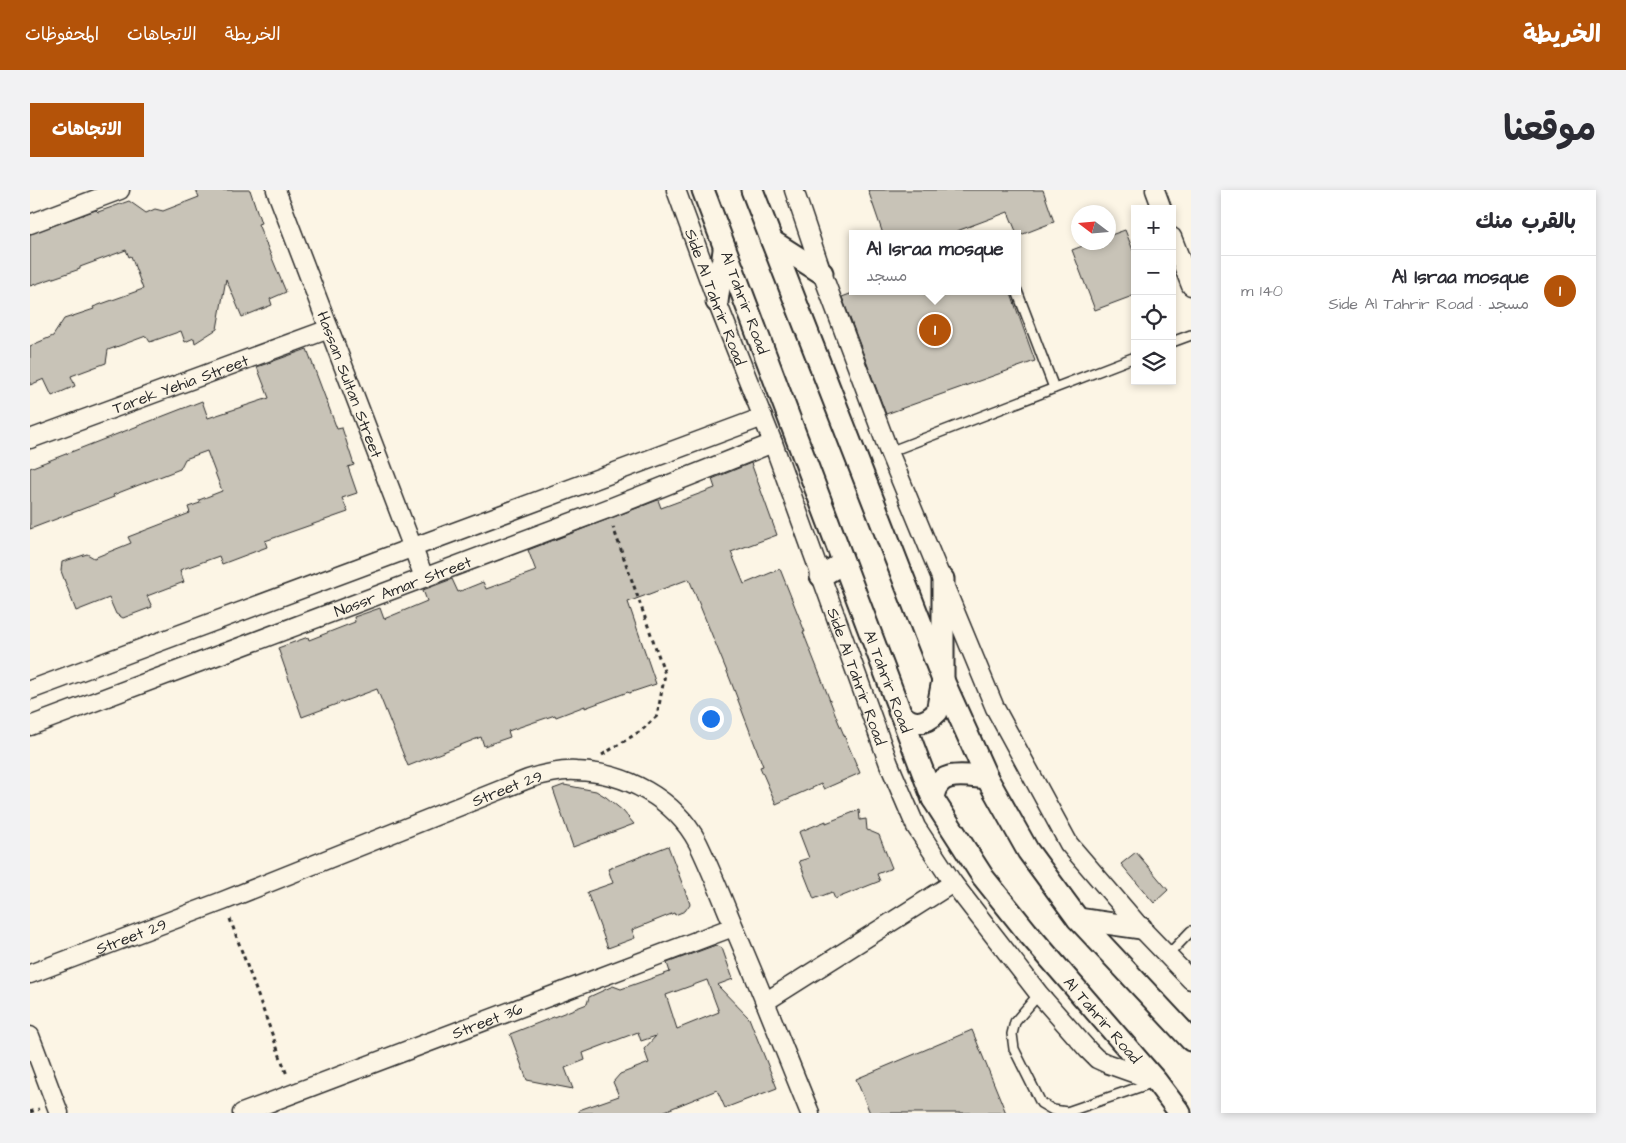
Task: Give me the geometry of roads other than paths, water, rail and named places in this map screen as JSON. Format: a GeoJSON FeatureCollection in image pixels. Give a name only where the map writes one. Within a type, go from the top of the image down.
{"type":"FeatureCollection","features":[{"type":"Feature","properties":{"kind":"street"},"geometry":{"type":"LineString","coordinates":[[30,224],[120,190]]}},
{"type":"Feature","properties":{"kind":"street","name":"Hassan Sultan Street"},"geometry":{"type":"LineString","coordinates":[[276,190],[424,577]]}},
{"type":"Feature","properties":{"kind":"street","name":"Side Al Tahrir Road"},"geometry":{"type":"LineString","coordinates":[[676,190],[717,302],[763,417],[889,764],[916,827],[953,883],[1039,994],[1088,1050],[1097,1059],[1156,1081]]}},
{"type":"Feature","properties":{"kind":"street","name":"Al Tahrir Road"},"geometry":{"type":"LineString","coordinates":[[703,190],[899,711],[934,799],[983,877],[1027,932],[1156,1081],[1180,1113]]}},
{"type":"Feature","properties":{"kind":"street"},"geometry":{"type":"LineString","coordinates":[[752,190],[943,680],[987,778],[1028,851],[1078,919],[1191,1040]]}},
{"type":"Feature","properties":{"kind":"street"},"geometry":{"type":"LineString","coordinates":[[794,190],[822,273],[889,452],[995,708],[1069,844],[1141,928],[1191,980]]}},
{"type":"Feature","properties":{"kind":"street"},"geometry":{"type":"LineString","coordinates":[[1155,190],[1161,205]]}},
{"type":"Feature","properties":{"kind":"street"},"geometry":{"type":"LineString","coordinates":[[772,241],[822,273]]}},
{"type":"Feature","properties":{"kind":"street"},"geometry":{"type":"LineString","coordinates":[[1176,246],[1189,277]]}},
{"type":"Feature","properties":{"kind":"street"},"geometry":{"type":"LineString","coordinates":[[717,302],[724,247]]}},
{"type":"Feature","properties":{"kind":"street","name":"Tarek Yehia Street"},"geometry":{"type":"LineString","coordinates":[[30,439],[329,328]]}},
{"type":"Feature","properties":{"kind":"street","name":"Nassr Amar Street"},"geometry":{"type":"LineString","coordinates":[[30,690],[763,417]]}},
{"type":"Feature","properties":{"kind":"street","name":"Nassr Amar Street"},"geometry":{"type":"LineString","coordinates":[[30,726],[607,510],[773,444]]}},
{"type":"Feature","properties":{"kind":"street"},"geometry":{"type":"LineString","coordinates":[[821,576],[843,562]]}},
{"type":"Feature","properties":{"kind":"street"},"geometry":{"type":"LineString","coordinates":[[899,711],[904,718],[911,721],[926,721],[937,712],[943,680],[943,579]]}},
{"type":"Feature","properties":{"kind":"street","name":"Street 29"},"geometry":{"type":"LineString","coordinates":[[30,974],[223,901],[528,779],[551,772],[576,771],[605,774],[633,784],[658,798],[680,818],[697,842],[810,1113]]}},
{"type":"Feature","properties":{"kind":"street"},"geometry":{"type":"LineString","coordinates":[[934,799],[937,787],[948,777],[956,775],[987,778]]}},
{"type":"Feature","properties":{"kind":"street"},"geometry":{"type":"LineString","coordinates":[[765,1002],[953,883]]}},
{"type":"Feature","properties":{"kind":"street"},"geometry":{"type":"LineString","coordinates":[[1078,919],[1141,928]]}},
{"type":"Feature","properties":{"kind":"street","name":"Street 36"},"geometry":{"type":"LineString","coordinates":[[242,1113],[288,1102],[734,927]]}},
{"type":"Feature","properties":{"kind":"street"},"geometry":{"type":"LineString","coordinates":[[30,1036],[59,1113]]}},
{"type":"Feature","properties":{"kind":"lane"},"geometry":{"type":"LineString","coordinates":[[1019,295],[1054,388]]}},
{"type":"Feature","properties":{"kind":"lane"},"geometry":{"type":"LineString","coordinates":[[1176,341],[1191,335]]}},
{"type":"Feature","properties":{"kind":"lane"},"geometry":{"type":"LineString","coordinates":[[889,452],[1131,359]]}},
{"type":"Feature","properties":{"kind":"lane"},"geometry":{"type":"LineString","coordinates":[[1168,955],[1191,931]]}},
{"type":"Feature","properties":{"kind":"lane"},"geometry":{"type":"LineString","coordinates":[[1039,994],[1015,1022],[1012,1034],[1014,1049],[1041,1103],[1053,1110],[1067,1112],[1156,1081]]}},
{"type":"Feature","properties":{"kind":"place","name":"Al Israa mosque"},"geometry":{"type":"Point","coordinates":[935,330]}}]}
